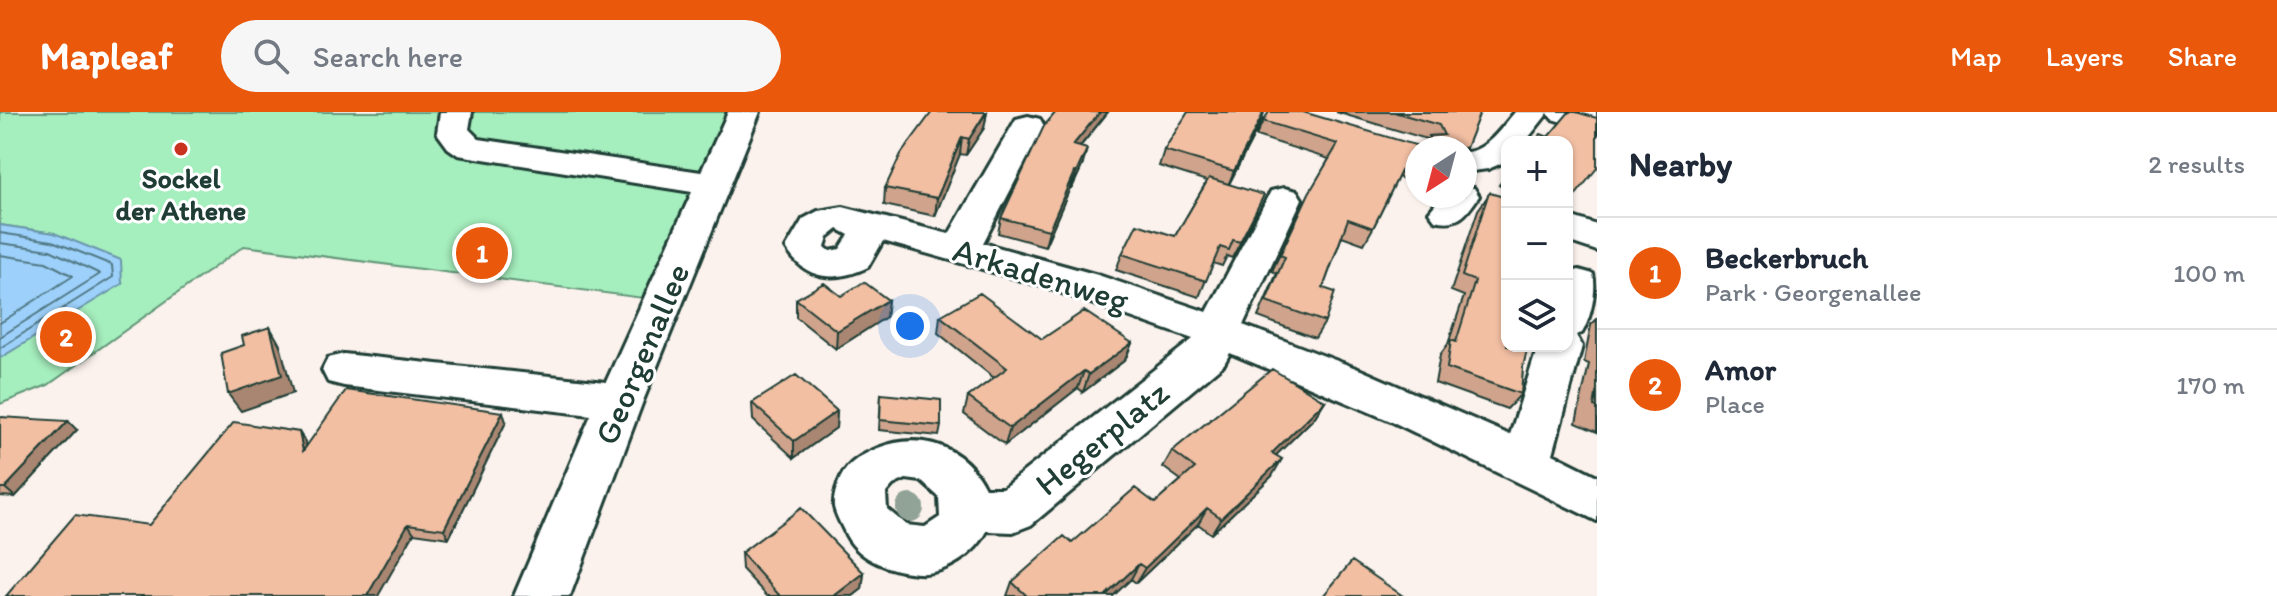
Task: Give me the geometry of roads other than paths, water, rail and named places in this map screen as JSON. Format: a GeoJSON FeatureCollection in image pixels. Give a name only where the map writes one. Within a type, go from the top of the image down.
{"type":"FeatureCollection","features":[{"type":"Feature","properties":{"kind":"street"},"geometry":{"type":"LineString","coordinates":[[456,112],[451,124],[452,133],[470,148],[714,185]]}},
{"type":"Feature","properties":{"kind":"street","name":"Georgenallee"},"geometry":{"type":"LineString","coordinates":[[542,596],[620,401],[744,112]]}},
{"type":"Feature","properties":{"kind":"street"},"geometry":{"type":"LineString","coordinates":[[1477,179],[1532,112]]}},
{"type":"Feature","properties":{"kind":"street"},"geometry":{"type":"LineString","coordinates":[[1563,112],[1597,123]]}},
{"type":"Feature","properties":{"kind":"street"},"geometry":{"type":"LineString","coordinates":[[960,249],[1028,126]]}},
{"type":"Feature","properties":{"kind":"street"},"geometry":{"type":"LineString","coordinates":[[1218,332],[1284,199]]}},
{"type":"Feature","properties":{"kind":"street","name":"Arkadenweg"},"geometry":{"type":"LineString","coordinates":[[862,224],[1083,285],[1218,332],[1360,389],[1526,463],[1597,500]]}},
{"type":"Feature","properties":{"kind":"street"},"geometry":{"type":"LineString","coordinates":[[1573,229],[1597,239]]}},
{"type":"Feature","properties":{"kind":"street"},"geometry":{"type":"LineString","coordinates":[[1573,303],[1579,283]]}},
{"type":"Feature","properties":{"kind":"street","name":"Hegerplatz"},"geometry":{"type":"LineString","coordinates":[[967,509],[1013,510],[1208,353],[1218,332]]}},
{"type":"Feature","properties":{"kind":"street"},"geometry":{"type":"LineString","coordinates":[[1526,463],[1558,352]]}},
{"type":"Feature","properties":{"kind":"street"},"geometry":{"type":"LineString","coordinates":[[344,370],[620,401]]}},
{"type":"Feature","properties":{"kind":"water"},"geometry":{"type":"Polygon","coordinates":[[[0,225],[54,233],[121,260],[122,284],[0,358],[0,225]]]}},
{"type":"Feature","properties":{"kind":"place","name":"Sockel der Athene"},"geometry":{"type":"Point","coordinates":[181,149]}},
{"type":"Feature","properties":{"kind":"place","name":"Beckerbruch"},"geometry":{"type":"Point","coordinates":[482,253]}},
{"type":"Feature","properties":{"kind":"place","name":"Amor"},"geometry":{"type":"Point","coordinates":[66,337]}}]}
